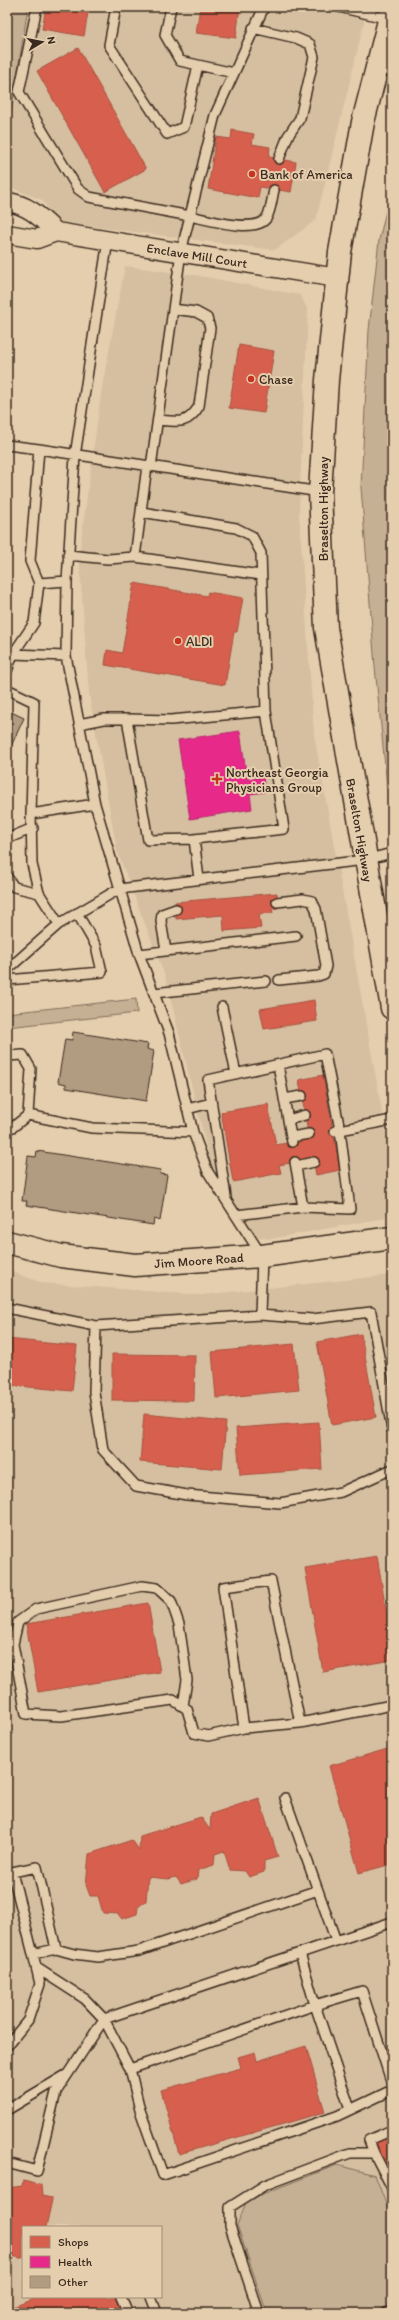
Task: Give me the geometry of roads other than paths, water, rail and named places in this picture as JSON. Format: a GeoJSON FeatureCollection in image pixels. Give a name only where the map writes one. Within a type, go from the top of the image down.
{"type":"FeatureCollection","features":[{"type":"Feature","properties":{"kind":"main road","name":"Braselton Highway"},"geometry":{"type":"LineString","coordinates":[[391,14],[363,122],[340,252],[327,380],[320,492],[326,628],[365,860],[392,1008]]}},
{"type":"Feature","properties":{"kind":"main road","name":"Jim Moore Road"},"geometry":{"type":"LineString","coordinates":[[7,1242],[61,1256],[135,1265],[262,1256],[392,1238]]}},
{"type":"Feature","properties":{"kind":"street"},"geometry":{"type":"LineString","coordinates":[[7,202],[16,203],[34,212],[56,232]]}},
{"type":"Feature","properties":{"kind":"street","name":"Enclave Mill Court"},"geometry":{"type":"LineString","coordinates":[[7,234],[37,239],[56,232],[337,278]]}},
{"type":"Feature","properties":{"kind":"lane"},"geometry":{"type":"LineString","coordinates":[[37,7],[19,92],[78,189],[90,197],[239,225],[256,226],[267,218],[274,190]]}},
{"type":"Feature","properties":{"kind":"lane"},"geometry":{"type":"LineString","coordinates":[[116,7],[109,45],[167,134],[184,127],[198,65]]}},
{"type":"Feature","properties":{"kind":"lane"},"geometry":{"type":"LineString","coordinates":[[171,7],[165,35],[180,61],[234,73]]}},
{"type":"Feature","properties":{"kind":"lane"},"geometry":{"type":"LineString","coordinates":[[135,557],[158,420],[181,252],[215,116],[253,28],[264,7]]}},
{"type":"Feature","properties":{"kind":"lane"},"geometry":{"type":"LineString","coordinates":[[339,7],[391,14]]}},
{"type":"Feature","properties":{"kind":"lane"},"geometry":{"type":"LineString","coordinates":[[253,28],[296,38],[310,44],[314,57],[300,118],[288,136],[279,159]]}},
{"type":"Feature","properties":{"kind":"lane"},"geometry":{"type":"LineString","coordinates":[[108,240],[75,456],[68,554],[66,656],[95,804],[139,954],[169,1033],[193,1132],[208,1172],[262,1256],[260,1315]]}},
{"type":"Feature","properties":{"kind":"lane"},"geometry":{"type":"LineString","coordinates":[[158,420],[180,422],[193,417],[199,406],[204,375],[210,328],[207,318],[196,312],[173,309]]}},
{"type":"Feature","properties":{"kind":"lane"},"geometry":{"type":"LineString","coordinates":[[7,445],[320,492]]}},
{"type":"Feature","properties":{"kind":"lane"},"geometry":{"type":"LineString","coordinates":[[7,671],[13,654],[34,623],[39,583],[30,561],[39,449]]}},
{"type":"Feature","properties":{"kind":"lane"},"geometry":{"type":"LineString","coordinates":[[127,719],[148,840],[194,838],[284,828],[266,711],[261,553],[252,536],[236,528],[142,512]]}},
{"type":"Feature","properties":{"kind":"lane"},"geometry":{"type":"LineString","coordinates":[[68,554],[108,559],[135,557],[261,575]]}},
{"type":"Feature","properties":{"kind":"lane"},"geometry":{"type":"LineString","coordinates":[[39,583],[67,581]]}},
{"type":"Feature","properties":{"kind":"lane"},"geometry":{"type":"LineString","coordinates":[[13,654],[66,656]]}},
{"type":"Feature","properties":{"kind":"lane"},"geometry":{"type":"LineString","coordinates":[[7,690],[34,702],[31,814],[33,828],[32,864],[39,893],[59,924]]}},
{"type":"Feature","properties":{"kind":"lane"},"geometry":{"type":"LineString","coordinates":[[79,724],[127,719],[170,720],[266,711]]}},
{"type":"Feature","properties":{"kind":"lane"},"geometry":{"type":"LineString","coordinates":[[31,814],[95,804]]}},
{"type":"Feature","properties":{"kind":"lane"},"geometry":{"type":"LineString","coordinates":[[7,841],[9,838],[33,828]]}},
{"type":"Feature","properties":{"kind":"lane"},"geometry":{"type":"LineString","coordinates":[[194,838],[199,879]]}},
{"type":"Feature","properties":{"kind":"lane"},"geometry":{"type":"LineString","coordinates":[[7,970],[59,924],[119,889],[365,860],[392,853]]}},
{"type":"Feature","properties":{"kind":"lane"},"geometry":{"type":"LineString","coordinates":[[7,877],[14,887],[39,893]]}},
{"type":"Feature","properties":{"kind":"lane"},"geometry":{"type":"LineString","coordinates":[[277,902],[303,899],[312,901],[316,909],[326,966],[324,974],[318,976],[279,980]]}},
{"type":"Feature","properties":{"kind":"lane"},"geometry":{"type":"LineString","coordinates":[[166,951],[161,921],[162,914],[176,909]]}},
{"type":"Feature","properties":{"kind":"lane"},"geometry":{"type":"LineString","coordinates":[[7,980],[102,972],[96,946],[77,913]]}},
{"type":"Feature","properties":{"kind":"lane"},"geometry":{"type":"LineString","coordinates":[[139,954],[296,936]]}},
{"type":"Feature","properties":{"kind":"lane"},"geometry":{"type":"LineString","coordinates":[[154,993],[266,982]]}},
{"type":"Feature","properties":{"kind":"lane"},"geometry":{"type":"LineString","coordinates":[[222,1007],[236,1074]]}},
{"type":"Feature","properties":{"kind":"lane"},"geometry":{"type":"LineString","coordinates":[[228,1203],[208,1080],[326,1054],[329,1091],[350,1209],[303,1207],[236,1215]]}},
{"type":"Feature","properties":{"kind":"lane"},"geometry":{"type":"LineString","coordinates":[[7,1056],[23,1055],[31,1069],[28,1115],[13,1127],[7,1128]]}},
{"type":"Feature","properties":{"kind":"lane"},"geometry":{"type":"LineString","coordinates":[[278,1065],[291,1140],[309,1134]]}},
{"type":"Feature","properties":{"kind":"lane"},"geometry":{"type":"LineString","coordinates":[[284,1099],[302,1096]]}},
{"type":"Feature","properties":{"kind":"lane"},"geometry":{"type":"LineString","coordinates":[[187,1108],[211,1103]]}},
{"type":"Feature","properties":{"kind":"lane"},"geometry":{"type":"LineString","coordinates":[[28,1115],[92,1128],[193,1132]]}},
{"type":"Feature","properties":{"kind":"lane"},"geometry":{"type":"LineString","coordinates":[[288,1120],[305,1115]]}},
{"type":"Feature","properties":{"kind":"lane"},"geometry":{"type":"LineString","coordinates":[[337,1130],[392,1120]]}},
{"type":"Feature","properties":{"kind":"lane"},"geometry":{"type":"LineString","coordinates":[[303,1207],[295,1164],[314,1162]]}},
{"type":"Feature","properties":{"kind":"lane"},"geometry":{"type":"LineString","coordinates":[[7,1308],[96,1326],[260,1315],[312,1319],[371,1312],[392,1430]]}},
{"type":"Feature","properties":{"kind":"lane"},"geometry":{"type":"LineString","coordinates":[[96,1326],[94,1392],[103,1450],[136,1486],[187,1495],[280,1503],[341,1492],[392,1469]]}},
{"type":"Feature","properties":{"kind":"lane"},"geometry":{"type":"LineString","coordinates":[[244,1728],[223,1587],[271,1581],[300,1722]]}},
{"type":"Feature","properties":{"kind":"lane"},"geometry":{"type":"LineString","coordinates":[[183,1706],[187,1680],[179,1624],[171,1601],[157,1588],[142,1586],[36,1609],[18,1622],[13,1644],[26,1714],[61,1716],[173,1700],[183,1706],[188,1709],[194,1732],[208,1736],[244,1728],[300,1722],[392,1705]]}},
{"type":"Feature","properties":{"kind":"lane"},"geometry":{"type":"LineString","coordinates":[[285,1798],[336,1941]]}},
{"type":"Feature","properties":{"kind":"lane"},"geometry":{"type":"LineString","coordinates":[[7,2046],[28,2020],[40,1984],[12,1872],[37,1867],[56,1948]]}},
{"type":"Feature","properties":{"kind":"lane"},"geometry":{"type":"LineString","coordinates":[[33,1954],[56,1948],[74,1954],[98,1957],[139,1951],[318,1890]]}},
{"type":"Feature","properties":{"kind":"lane"},"geometry":{"type":"LineString","coordinates":[[7,2163],[37,2171],[56,2092],[104,2019],[392,1922]]}},
{"type":"Feature","properties":{"kind":"lane"},"geometry":{"type":"LineString","coordinates":[[300,1953],[315,2005],[350,2109]]}},
{"type":"Feature","properties":{"kind":"lane"},"geometry":{"type":"LineString","coordinates":[[37,1968],[85,1999],[104,2019],[130,2068],[140,2110],[164,2175],[337,2116],[392,2090]]}},
{"type":"Feature","properties":{"kind":"lane"},"geometry":{"type":"LineString","coordinates":[[130,2068],[362,1990],[392,2084]]}},
{"type":"Feature","properties":{"kind":"lane"},"geometry":{"type":"LineString","coordinates":[[7,2110],[67,2074]]}},
{"type":"Feature","properties":{"kind":"lane"},"geometry":{"type":"LineString","coordinates":[[392,2130],[369,2140],[392,2188]]}},
{"type":"Feature","properties":{"kind":"lane"},"geometry":{"type":"LineString","coordinates":[[259,2313],[230,2226],[230,2207],[265,2185],[350,2153],[374,2153]]}},
{"type":"Feature","properties":{"kind":"lane"},"geometry":{"type":"LineString","coordinates":[[121,2298],[128,2313]]}},
{"type":"Feature","properties":{"kind":"lane"},"geometry":{"type":"LineString","coordinates":[[151,2298],[157,2313]]}},
{"type":"Feature","properties":{"kind":"lane"},"geometry":{"type":"LineString","coordinates":[[386,2313],[392,2312]]}},
{"type":"Feature","properties":{"kind":"place","name":"Bank of America"},"geometry":{"type":"Point","coordinates":[252,174]}},
{"type":"Feature","properties":{"kind":"place","name":"Chase"},"geometry":{"type":"Point","coordinates":[251,379]}},
{"type":"Feature","properties":{"kind":"place","name":"ALDI"},"geometry":{"type":"Point","coordinates":[178,641]}},
{"type":"Feature","properties":{"kind":"place","name":"Northeast Georgia Physicians Group"},"geometry":{"type":"Point","coordinates":[217,779]}}]}
